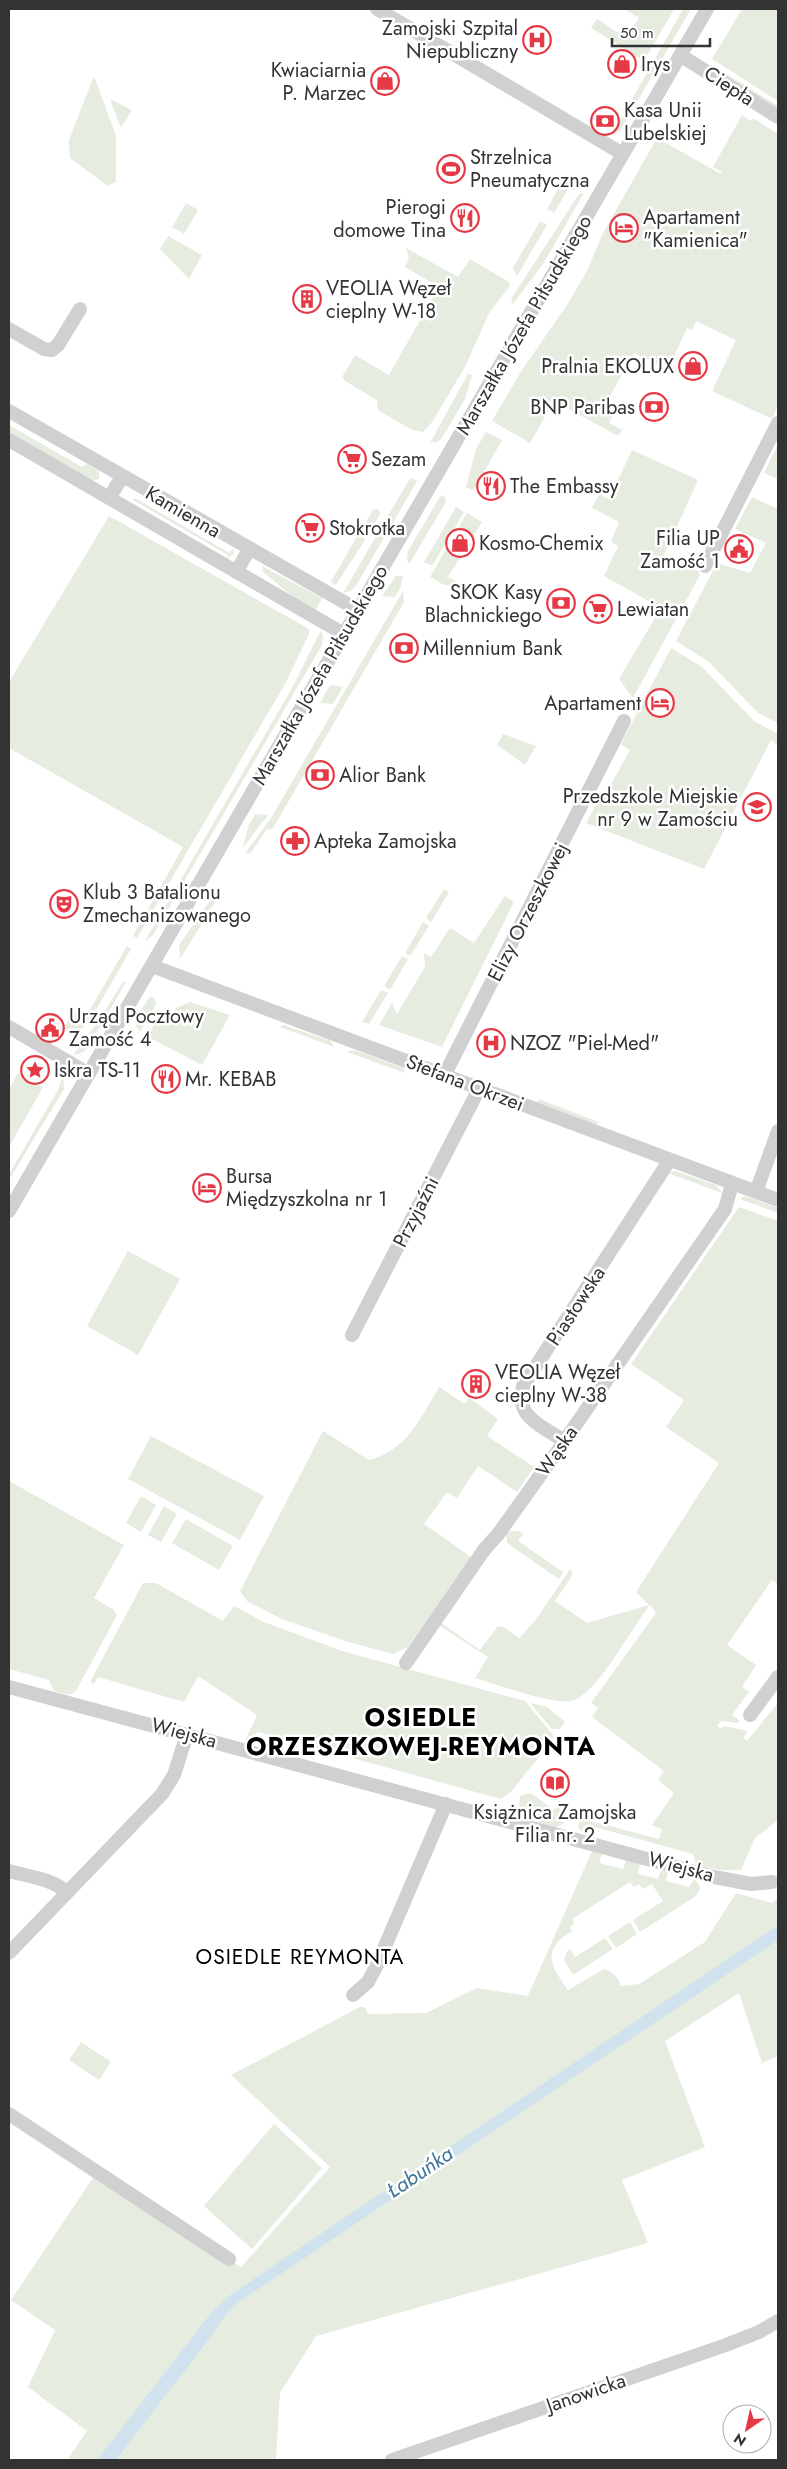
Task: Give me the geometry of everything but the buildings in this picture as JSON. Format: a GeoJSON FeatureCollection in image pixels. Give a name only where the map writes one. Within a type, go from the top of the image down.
{"type":"FeatureCollection","features":[{"type":"Feature","properties":{"kind":"street"},"geometry":{"type":"LineString","coordinates":[[377,9],[623,154]]}},
{"type":"Feature","properties":{"kind":"street","name":"Marszałka Józefa Piłsudskiego"},"geometry":{"type":"LineString","coordinates":[[9,1211],[707,9]]}},
{"type":"Feature","properties":{"kind":"street","name":"Ciepła"},"geometry":{"type":"LineString","coordinates":[[680,55],[778,117]]}},
{"type":"Feature","properties":{"kind":"street"},"geometry":{"type":"LineString","coordinates":[[9,329],[44,349],[52,350],[58,345],[80,309]]}},
{"type":"Feature","properties":{"kind":"street","name":"Kamienna"},"geometry":{"type":"LineString","coordinates":[[9,412],[249,550],[358,610]]}},
{"type":"Feature","properties":{"kind":"street"},"geometry":{"type":"LineString","coordinates":[[706,566],[778,424]]}},
{"type":"Feature","properties":{"kind":"street","name":"Kamienna"},"geometry":{"type":"LineString","coordinates":[[9,440],[344,634]]}},
{"type":"Feature","properties":{"kind":"street"},"geometry":{"type":"LineString","coordinates":[[109,498],[122,477]]}},
{"type":"Feature","properties":{"kind":"street"},"geometry":{"type":"LineString","coordinates":[[236,572],[249,550]]}},
{"type":"Feature","properties":{"kind":"street","name":"Elizy Orzeszkowej"},"geometry":{"type":"LineString","coordinates":[[444,1076],[624,721]]}},
{"type":"Feature","properties":{"kind":"street","name":"Stefana Okrzei"},"geometry":{"type":"LineString","coordinates":[[152,966],[669,1161],[778,1200]]}},
{"type":"Feature","properties":{"kind":"street"},"geometry":{"type":"LineString","coordinates":[[9,1027],[89,1074]]}},
{"type":"Feature","properties":{"kind":"street","name":"Przyjaźni"},"geometry":{"type":"LineString","coordinates":[[352,1335],[478,1088]]}},
{"type":"Feature","properties":{"kind":"street"},"geometry":{"type":"LineString","coordinates":[[756,1192],[778,1131]]}},
{"type":"Feature","properties":{"kind":"street","name":"Piastowska"},"geometry":{"type":"LineString","coordinates":[[564,1441],[525,1414],[522,1404],[524,1386],[669,1161]]}},
{"type":"Feature","properties":{"kind":"street","name":"Wąska"},"geometry":{"type":"LineString","coordinates":[[406,1663],[484,1550],[500,1533],[725,1209],[732,1184]]}},
{"type":"Feature","properties":{"kind":"street"},"geometry":{"type":"LineString","coordinates":[[750,1715],[778,1677]]}},
{"type":"Feature","properties":{"kind":"street","name":"Wiejska"},"geometry":{"type":"LineString","coordinates":[[9,1688],[187,1734],[714,1877],[751,1884],[772,1882]]}},
{"type":"Feature","properties":{"kind":"street"},"geometry":{"type":"LineString","coordinates":[[9,1953],[167,1788],[178,1767],[187,1734]]}},
{"type":"Feature","properties":{"kind":"street"},"geometry":{"type":"LineString","coordinates":[[353,1994],[368,1982],[378,1965],[446,1804]]}},
{"type":"Feature","properties":{"kind":"street"},"geometry":{"type":"LineString","coordinates":[[9,1871],[55,1884],[67,1893]]}},
{"type":"Feature","properties":{"kind":"street"},"geometry":{"type":"LineString","coordinates":[[9,2114],[229,2259]]}},
{"type":"Feature","properties":{"kind":"street","name":"Janowicka"},"geometry":{"type":"LineString","coordinates":[[392,2460],[726,2345],[759,2332],[778,2321]]}},
{"type":"Feature","properties":{"kind":"shaded area"},"geometry":{"type":"Polygon","coordinates":[[[624,9],[674,9],[644,61],[591,28],[597,19],[626,38],[639,18],[624,9]]]}},
{"type":"Feature","properties":{"kind":"shaded area"},"geometry":{"type":"Polygon","coordinates":[[[683,9],[691,9],[620,131],[612,135],[683,9]]]}},
{"type":"Feature","properties":{"kind":"shaded area"},"geometry":{"type":"Polygon","coordinates":[[[742,9],[778,9],[778,101],[712,59],[742,9]]]}},
{"type":"Feature","properties":{"kind":"shaded area"},"geometry":{"type":"Polygon","coordinates":[[[714,66],[778,106],[778,110],[712,67],[714,66]]]}},
{"type":"Feature","properties":{"kind":"shaded area"},"geometry":{"type":"Polygon","coordinates":[[[94,76],[116,136],[116,182],[108,186],[70,158],[69,140],[94,76]]]}},
{"type":"Feature","properties":{"kind":"shaded area"},"geometry":{"type":"Polygon","coordinates":[[[110,99],[132,110],[121,128],[110,99]]]}},
{"type":"Feature","properties":{"kind":"shaded area"},"geometry":{"type":"Polygon","coordinates":[[[742,115],[751,121],[753,118],[778,134],[778,406],[772,419],[712,391],[736,340],[696,321],[692,330],[687,328],[668,370],[634,353],[605,405],[615,411],[609,423],[622,430],[618,436],[554,401],[530,443],[492,421],[522,370],[567,305],[587,271],[603,233],[657,138],[721,174],[722,172],[713,167],[742,115]]]}},
{"type":"Feature","properties":{"kind":"shaded area"},"geometry":{"type":"Polygon","coordinates":[[[563,180],[571,184],[554,213],[547,209],[563,180]]]}},
{"type":"Feature","properties":{"kind":"shaded area"},"geometry":{"type":"Polygon","coordinates":[[[584,193],[543,264],[513,304],[511,299],[579,194],[584,193]]]}},
{"type":"Feature","properties":{"kind":"shaded area"},"geometry":{"type":"Polygon","coordinates":[[[186,203],[198,210],[184,234],[172,227],[186,203]]]}},
{"type":"Feature","properties":{"kind":"shaded area"},"geometry":{"type":"Polygon","coordinates":[[[540,221],[547,225],[517,276],[513,268],[540,221]]]}},
{"type":"Feature","properties":{"kind":"shaded area"},"geometry":{"type":"Polygon","coordinates":[[[168,236],[202,255],[189,279],[160,249],[168,236]]]}},
{"type":"Feature","properties":{"kind":"shaded area"},"geometry":{"type":"Polygon","coordinates":[[[406,248],[458,277],[470,259],[509,282],[510,286],[489,313],[466,365],[433,421],[423,432],[412,430],[378,410],[377,400],[345,381],[342,377],[355,355],[389,375],[439,287],[405,267],[409,259],[406,248]]]}},
{"type":"Feature","properties":{"kind":"shaded area"},"geometry":{"type":"Polygon","coordinates":[[[468,374],[472,375],[465,399],[442,438],[437,442],[430,443],[468,374]]]}},
{"type":"Feature","properties":{"kind":"shaded area"},"geometry":{"type":"Polygon","coordinates":[[[9,425],[82,467],[87,464],[99,471],[99,479],[92,481],[9,433],[9,425]]]}},
{"type":"Feature","properties":{"kind":"shaded area"},"geometry":{"type":"Polygon","coordinates":[[[486,432],[502,440],[473,491],[466,487],[476,449],[486,432]]]}},
{"type":"Feature","properties":{"kind":"shaded area"},"geometry":{"type":"Polygon","coordinates":[[[778,444],[778,479],[764,473],[778,444]]]}},
{"type":"Feature","properties":{"kind":"shaded area"},"geometry":{"type":"Polygon","coordinates":[[[632,450],[698,480],[664,555],[698,571],[700,575],[633,698],[619,679],[661,608],[604,576],[618,546],[611,542],[619,522],[592,508],[599,494],[609,499],[632,450]]]}},
{"type":"Feature","properties":{"kind":"shaded area"},"geometry":{"type":"Polygon","coordinates":[[[413,478],[417,481],[356,586],[350,591],[343,593],[409,480],[413,478]]]}},
{"type":"Feature","properties":{"kind":"shaded area"},"geometry":{"type":"Polygon","coordinates":[[[441,495],[445,497],[446,502],[409,564],[407,559],[408,551],[441,495]]]}},
{"type":"Feature","properties":{"kind":"shaded area"},"geometry":{"type":"Polygon","coordinates":[[[752,497],[778,509],[778,723],[758,713],[709,662],[676,641],[717,563],[750,573],[766,543],[735,529],[752,497]]]}},
{"type":"Feature","properties":{"kind":"shaded area"},"geometry":{"type":"Polygon","coordinates":[[[135,498],[229,553],[233,549],[234,554],[226,559],[228,555],[133,500],[135,498]]]}},
{"type":"Feature","properties":{"kind":"shaded area"},"geometry":{"type":"Polygon","coordinates":[[[456,507],[464,512],[432,566],[424,562],[456,507]]]}},
{"type":"Feature","properties":{"kind":"shaded area"},"geometry":{"type":"Polygon","coordinates":[[[378,509],[380,514],[371,529],[366,530],[364,525],[373,510],[378,509]]]}},
{"type":"Feature","properties":{"kind":"shaded area"},"geometry":{"type":"Polygon","coordinates":[[[467,513],[482,522],[448,577],[456,581],[452,585],[444,585],[430,577],[467,513]]]}},
{"type":"Feature","properties":{"kind":"shaded area"},"geometry":{"type":"Polygon","coordinates":[[[109,516],[309,629],[309,634],[286,682],[137,938],[133,936],[183,847],[9,748],[9,682],[109,516]]]}},
{"type":"Feature","properties":{"kind":"shaded area"},"geometry":{"type":"Polygon","coordinates":[[[362,535],[365,540],[336,585],[331,582],[357,536],[362,535]]]}},
{"type":"Feature","properties":{"kind":"shaded area"},"geometry":{"type":"Polygon","coordinates":[[[262,566],[322,598],[315,611],[297,600],[263,572],[262,566]]]}},
{"type":"Feature","properties":{"kind":"shaded area"},"geometry":{"type":"Polygon","coordinates":[[[396,576],[403,576],[401,586],[395,597],[382,596],[396,576]]]}},
{"type":"Feature","properties":{"kind":"shaded area"},"geometry":{"type":"Polygon","coordinates":[[[403,591],[404,602],[276,823],[272,829],[266,830],[251,853],[245,853],[271,818],[403,591]]]}},
{"type":"Feature","properties":{"kind":"shaded area"},"geometry":{"type":"Polygon","coordinates":[[[321,630],[323,637],[322,645],[153,935],[145,941],[292,688],[321,630]]]}},
{"type":"Feature","properties":{"kind":"shaded area"},"geometry":{"type":"Polygon","coordinates":[[[671,648],[702,667],[754,721],[778,734],[778,745],[771,740],[704,869],[586,823],[604,790],[609,788],[630,750],[621,744],[671,648]]]}},
{"type":"Feature","properties":{"kind":"shaded area"},"geometry":{"type":"Polygon","coordinates":[[[330,685],[343,687],[333,704],[320,703],[330,685]]]}},
{"type":"Feature","properties":{"kind":"shaded area"},"geometry":{"type":"Polygon","coordinates":[[[503,734],[536,746],[525,765],[497,745],[503,734]]]}},
{"type":"Feature","properties":{"kind":"shaded area"},"geometry":{"type":"Polygon","coordinates":[[[255,814],[268,815],[242,849],[249,825],[255,814]]]}},
{"type":"Feature","properties":{"kind":"shaded area"},"geometry":{"type":"Polygon","coordinates":[[[218,889],[219,896],[180,959],[179,945],[218,889]]]}},
{"type":"Feature","properties":{"kind":"shaded area"},"geometry":{"type":"Polygon","coordinates":[[[444,889],[449,892],[431,922],[426,918],[444,889]]]}},
{"type":"Feature","properties":{"kind":"shaded area"},"geometry":{"type":"Polygon","coordinates":[[[505,896],[514,902],[442,1047],[379,1025],[392,1003],[397,1014],[425,967],[424,953],[431,957],[450,928],[474,943],[505,896]]]}},
{"type":"Feature","properties":{"kind":"shaded area"},"geometry":{"type":"Polygon","coordinates":[[[423,922],[429,926],[410,956],[405,953],[423,922]]]}},
{"type":"Feature","properties":{"kind":"shaded area"},"geometry":{"type":"Polygon","coordinates":[[[127,946],[131,949],[92,1017],[76,1035],[64,1028],[74,1010],[86,1016],[127,946]]]}},
{"type":"Feature","properties":{"kind":"shaded area"},"geometry":{"type":"Polygon","coordinates":[[[402,956],[408,959],[390,990],[384,986],[402,956]]]}},
{"type":"Feature","properties":{"kind":"shaded area"},"geometry":{"type":"Polygon","coordinates":[[[123,982],[126,982],[88,1048],[82,1053],[73,1055],[99,1020],[123,982]]]}},
{"type":"Feature","properties":{"kind":"shaded area"},"geometry":{"type":"Polygon","coordinates":[[[381,990],[388,993],[369,1024],[362,1022],[381,990]]]}},
{"type":"Feature","properties":{"kind":"shaded area"},"geometry":{"type":"Polygon","coordinates":[[[150,996],[155,999],[156,1004],[140,1032],[136,1024],[137,1019],[150,996]]]}},
{"type":"Feature","properties":{"kind":"shaded area"},"geometry":{"type":"Polygon","coordinates":[[[190,1002],[230,1015],[202,1065],[148,1037],[157,1019],[161,1017],[168,1021],[176,1008],[190,1002]]]}},
{"type":"Feature","properties":{"kind":"shaded area"},"geometry":{"type":"Polygon","coordinates":[[[283,1025],[331,1041],[334,1047],[280,1027],[283,1025]]]}},
{"type":"Feature","properties":{"kind":"shaded area"},"geometry":{"type":"Polygon","coordinates":[[[355,1050],[403,1068],[405,1073],[347,1052],[355,1050]]]}},
{"type":"Feature","properties":{"kind":"shaded area"},"geometry":{"type":"Polygon","coordinates":[[[18,1073],[43,1087],[9,1147],[9,1089],[18,1073]]]}},
{"type":"Feature","properties":{"kind":"shaded area"},"geometry":{"type":"Polygon","coordinates":[[[63,1075],[64,1089],[9,1180],[9,1174],[58,1090],[63,1075]]]}},
{"type":"Feature","properties":{"kind":"shaded area"},"geometry":{"type":"Polygon","coordinates":[[[539,1099],[598,1122],[597,1125],[537,1103],[539,1099]]]}},
{"type":"Feature","properties":{"kind":"shaded area"},"geometry":{"type":"Polygon","coordinates":[[[675,1171],[716,1185],[722,1193],[668,1173],[675,1171]]]}},
{"type":"Feature","properties":{"kind":"shaded area"},"geometry":{"type":"Polygon","coordinates":[[[745,1196],[778,1208],[778,1213],[740,1199],[745,1196]]]}},
{"type":"Feature","properties":{"kind":"shaded area"},"geometry":{"type":"Polygon","coordinates":[[[739,1207],[778,1221],[778,1584],[772,1580],[727,1645],[756,1665],[742,1687],[749,1692],[732,1715],[738,1719],[739,1723],[721,1721],[717,1726],[721,1729],[724,1726],[748,1731],[743,1738],[747,1741],[778,1703],[778,1820],[755,1838],[741,1870],[722,1870],[696,1865],[693,1854],[591,1826],[590,1836],[583,1833],[578,1827],[580,1820],[587,1820],[659,1839],[662,1829],[652,1825],[674,1793],[658,1780],[664,1771],[592,1717],[598,1708],[591,1703],[656,1613],[650,1605],[614,1659],[592,1687],[581,1697],[571,1701],[538,1697],[475,1678],[488,1657],[440,1626],[441,1623],[480,1650],[498,1626],[504,1627],[519,1638],[534,1622],[571,1568],[572,1576],[555,1601],[587,1623],[649,1605],[636,1592],[719,1463],[666,1427],[684,1400],[631,1364],[739,1207]]]}},
{"type":"Feature","properties":{"kind":"shaded area"},"geometry":{"type":"Polygon","coordinates":[[[128,1251],[180,1279],[138,1355],[87,1326],[128,1251]]]}},
{"type":"Feature","properties":{"kind":"shaded area"},"geometry":{"type":"Polygon","coordinates":[[[439,1387],[465,1404],[469,1398],[498,1419],[487,1436],[534,1467],[517,1492],[478,1466],[457,1498],[447,1492],[424,1524],[471,1557],[408,1647],[393,1654],[345,1641],[282,1619],[247,1601],[240,1591],[323,1431],[369,1460],[393,1449],[403,1441],[419,1422],[439,1387]]]}},
{"type":"Feature","properties":{"kind":"shaded area"},"geometry":{"type":"Polygon","coordinates":[[[151,1436],[264,1496],[240,1540],[128,1479],[151,1436]]]}},
{"type":"Feature","properties":{"kind":"shaded area"},"geometry":{"type":"Polygon","coordinates":[[[9,1481],[124,1545],[94,1598],[114,1610],[117,1615],[76,1691],[69,1695],[54,1691],[49,1680],[9,1669],[9,1481]]]}},
{"type":"Feature","properties":{"kind":"shaded area"},"geometry":{"type":"Polygon","coordinates":[[[141,1496],[156,1505],[141,1532],[126,1523],[141,1496]]]}},
{"type":"Feature","properties":{"kind":"shaded area"},"geometry":{"type":"Polygon","coordinates":[[[164,1506],[177,1514],[161,1542],[148,1535],[164,1506]]]}},
{"type":"Feature","properties":{"kind":"shaded area"},"geometry":{"type":"Polygon","coordinates":[[[186,1519],[233,1546],[219,1570],[172,1543],[186,1519]]]}},
{"type":"Feature","properties":{"kind":"shaded area"},"geometry":{"type":"Polygon","coordinates":[[[510,1531],[518,1531],[523,1534],[518,1541],[563,1572],[559,1579],[507,1543],[506,1535],[510,1531]]]}},
{"type":"Feature","properties":{"kind":"shaded area"},"geometry":{"type":"Polygon","coordinates":[[[143,1583],[156,1583],[223,1621],[234,1606],[264,1622],[342,1651],[525,1701],[553,1735],[553,1739],[511,1792],[501,1799],[258,1732],[245,1741],[257,1715],[198,1676],[184,1702],[98,1677],[94,1684],[91,1683],[143,1583]]]}},
{"type":"Feature","properties":{"kind":"shaded area"},"geometry":{"type":"Polygon","coordinates":[[[530,1703],[547,1707],[565,1722],[560,1729],[552,1729],[530,1703]]]}},
{"type":"Feature","properties":{"kind":"shaded area"},"geometry":{"type":"Polygon","coordinates":[[[531,1793],[554,1810],[558,1806],[566,1813],[567,1817],[563,1824],[556,1827],[538,1822],[535,1811],[519,1807],[520,1796],[531,1793]]]}},
{"type":"Feature","properties":{"kind":"shaded area"},"geometry":{"type":"Polygon","coordinates":[[[592,1851],[602,1854],[599,1863],[623,1869],[626,1860],[640,1864],[638,1874],[658,1879],[661,1870],[668,1872],[666,1881],[689,1887],[694,1879],[699,1884],[700,1889],[696,1896],[640,1932],[633,1920],[663,1901],[652,1884],[643,1889],[639,1884],[634,1887],[630,1882],[572,1919],[574,1923],[570,1927],[572,1931],[562,1938],[552,1951],[553,1965],[568,1990],[604,1969],[615,1975],[621,1986],[639,1984],[705,1942],[736,1893],[772,1903],[778,1898],[778,2056],[762,2063],[739,1993],[665,2041],[705,2147],[622,2180],[648,2243],[316,2336],[280,2393],[276,2460],[67,2460],[87,2431],[28,2387],[55,2330],[11,2300],[97,2172],[241,2267],[330,2167],[231,2075],[360,2007],[365,2007],[368,2014],[426,2013],[477,1988],[528,1996],[592,1851]]]}},
{"type":"Feature","properties":{"kind":"shaded area"},"geometry":{"type":"Polygon","coordinates":[[[630,1922],[637,1934],[616,1948],[608,1936],[630,1922]]]}},
{"type":"Feature","properties":{"kind":"shaded area"},"geometry":{"type":"Polygon","coordinates":[[[605,1938],[613,1949],[573,1975],[564,1960],[567,1952],[570,1949],[575,1957],[605,1938]]]}},
{"type":"Feature","properties":{"kind":"shaded area"},"geometry":{"type":"Polygon","coordinates":[[[81,2042],[111,2062],[99,2080],[69,2060],[81,2042]]]}},
{"type":"Feature","properties":{"kind":"shaded area"},"geometry":{"type":"Polygon","coordinates":[[[274,2124],[322,2168],[252,2249],[204,2206],[274,2124]]]}},
{"type":"Feature","properties":{"kind":"water","name":"Łabuńka"},"geometry":{"type":"Polygon","coordinates":[[[778,1925],[778,1940],[239,2302],[225,2316],[116,2460],[97,2460],[212,2312],[229,2296],[778,1925]]]}},
{"type":"Feature","properties":{"kind":"place","name":"Zamojski Szpital Niepubliczny"},"geometry":{"type":"Point","coordinates":[537,40]}},
{"type":"Feature","properties":{"kind":"place","name":"Irys"},"geometry":{"type":"Point","coordinates":[622,64]}},
{"type":"Feature","properties":{"kind":"place","name":"Kwiaciarnia P. Marzec"},"geometry":{"type":"Point","coordinates":[385,81]}},
{"type":"Feature","properties":{"kind":"place","name":"Kasa Unii Lubelskiej"},"geometry":{"type":"Point","coordinates":[605,121]}},
{"type":"Feature","properties":{"kind":"place","name":"Strzelnica Pneumatyczna"},"geometry":{"type":"Point","coordinates":[451,169]}},
{"type":"Feature","properties":{"kind":"place","name":"Pierogi domowe Tina"},"geometry":{"type":"Point","coordinates":[465,218]}},
{"type":"Feature","properties":{"kind":"place","name":"Apartament \"Kamienica\""},"geometry":{"type":"Point","coordinates":[624,228]}},
{"type":"Feature","properties":{"kind":"place","name":"VEOLIA Węzeł cieplny W-18"},"geometry":{"type":"Point","coordinates":[307,299]}},
{"type":"Feature","properties":{"kind":"place","name":"Pralnia EKOLUX"},"geometry":{"type":"Point","coordinates":[693,366]}},
{"type":"Feature","properties":{"kind":"place","name":"BNP Paribas"},"geometry":{"type":"Point","coordinates":[654,407]}},
{"type":"Feature","properties":{"kind":"place","name":"Sezam"},"geometry":{"type":"Point","coordinates":[352,459]}},
{"type":"Feature","properties":{"kind":"place","name":"The Embassy"},"geometry":{"type":"Point","coordinates":[491,486]}},
{"type":"Feature","properties":{"kind":"place","name":"Stokrotka"},"geometry":{"type":"Point","coordinates":[310,528]}},
{"type":"Feature","properties":{"kind":"place","name":"Kosmo-Chemix"},"geometry":{"type":"Point","coordinates":[460,543]}},
{"type":"Feature","properties":{"kind":"place","name":"Filia UP Zamość 1"},"geometry":{"type":"Point","coordinates":[739,549]}},
{"type":"Feature","properties":{"kind":"place","name":"SKOK Kasy Blachnickiego"},"geometry":{"type":"Point","coordinates":[561,603]}},
{"type":"Feature","properties":{"kind":"place","name":"Lewiatan"},"geometry":{"type":"Point","coordinates":[598,609]}},
{"type":"Feature","properties":{"kind":"place","name":"Millennium Bank"},"geometry":{"type":"Point","coordinates":[404,648]}},
{"type":"Feature","properties":{"kind":"place","name":"Apartament"},"geometry":{"type":"Point","coordinates":[660,703]}},
{"type":"Feature","properties":{"kind":"place","name":"Alior Bank"},"geometry":{"type":"Point","coordinates":[320,775]}},
{"type":"Feature","properties":{"kind":"place","name":"Przedszkole Miejskie nr 9 w Zamościu"},"geometry":{"type":"Point","coordinates":[757,807]}},
{"type":"Feature","properties":{"kind":"place","name":"Apteka Zamojska"},"geometry":{"type":"Point","coordinates":[295,841]}},
{"type":"Feature","properties":{"kind":"place","name":"Klub 3 Batalionu Zmechanizowanego"},"geometry":{"type":"Point","coordinates":[64,904]}},
{"type":"Feature","properties":{"kind":"place","name":"Urząd Pocztowy Zamość 4"},"geometry":{"type":"Point","coordinates":[50,1028]}},
{"type":"Feature","properties":{"kind":"place","name":"NZOZ \"Piel-Med\""},"geometry":{"type":"Point","coordinates":[491,1043]}},
{"type":"Feature","properties":{"kind":"place","name":"Iskra TS-11"},"geometry":{"type":"Point","coordinates":[35,1070]}},
{"type":"Feature","properties":{"kind":"place","name":"Mr. KEBAB"},"geometry":{"type":"Point","coordinates":[166,1079]}},
{"type":"Feature","properties":{"kind":"place","name":"Bursa Międzyszkolna nr 1"},"geometry":{"type":"Point","coordinates":[207,1188]}},
{"type":"Feature","properties":{"kind":"place","name":"VEOLIA Węzeł cieplny W-38"},"geometry":{"type":"Point","coordinates":[476,1384]}},
{"type":"Feature","properties":{"kind":"place","name":"Książnica Zamojska Filia nr. 2"},"geometry":{"type":"Point","coordinates":[555,1783]}},
{"type":"Feature","properties":{"kind":"district","name":"OSIEDLE ORZESZKOWEJ-REYMONTA"},"geometry":{"type":"Point","coordinates":[421,1732]}},
{"type":"Feature","properties":{"kind":"district","name":"OSIEDLE REYMONTA"},"geometry":{"type":"Point","coordinates":[300,1957]}}]}
